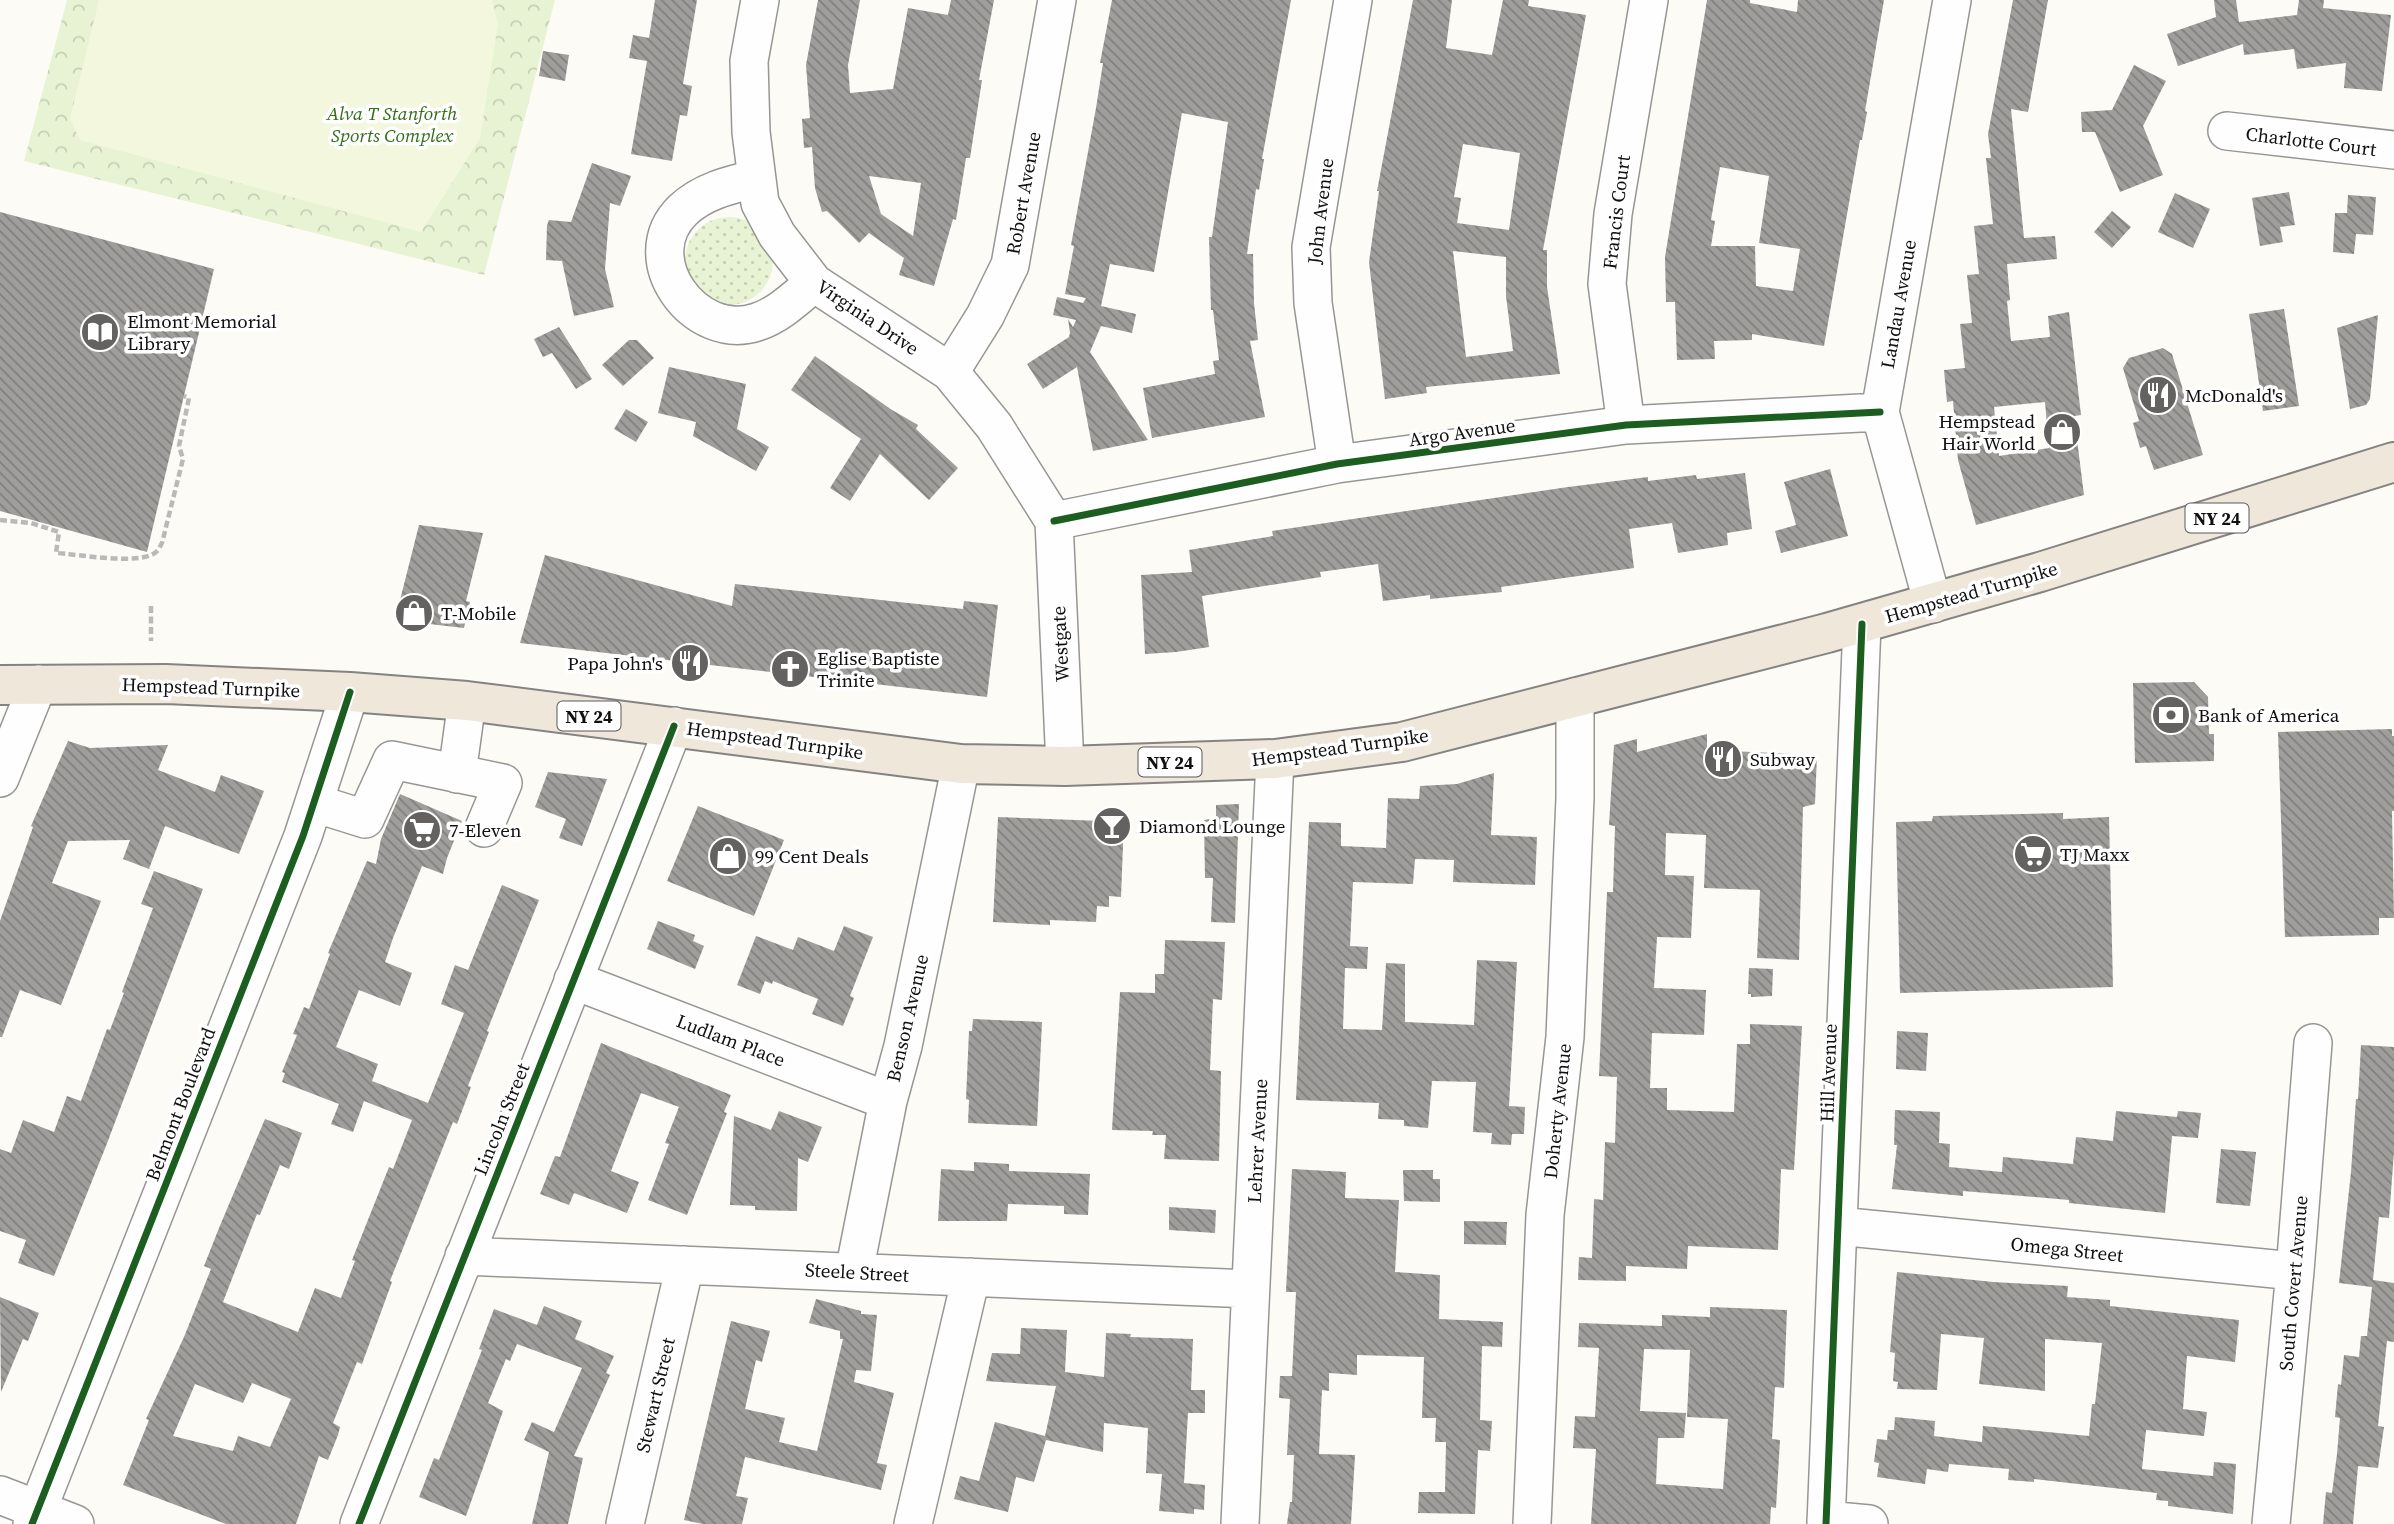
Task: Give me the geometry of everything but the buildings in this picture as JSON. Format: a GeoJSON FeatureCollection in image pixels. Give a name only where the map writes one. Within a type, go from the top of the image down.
{"type":"FeatureCollection","features":[{"type":"Feature","properties":{"kind":"main road","name":"Hempstead Turnpike"},"geometry":{"type":"LineString","coordinates":[[0,685],[166,684],[350,692],[467,701],[961,764],[1065,766],[1275,759],[1402,742],[1862,624],[2394,463]]}},
{"type":"Feature","properties":{"kind":"street","name":"Virginia Drive"},"geometry":{"type":"LineString","coordinates":[[760,0],[749,61],[751,132],[760,203],[777,235],[814,283],[950,372],[994,426],[1054,521]]}},
{"type":"Feature","properties":{"kind":"street","name":"Robert Avenue"},"geometry":{"type":"LineString","coordinates":[[950,372],[985,316],[1010,265],[1057,0]]}},
{"type":"Feature","properties":{"kind":"street","name":"John Avenue"},"geometry":{"type":"LineString","coordinates":[[1337,464],[1313,303],[1311,247],[1353,0]]}},
{"type":"Feature","properties":{"kind":"street","name":"Francis Court"},"geometry":{"type":"LineString","coordinates":[[1626,425],[1607,284],[1613,214],[1649,0]]}},
{"type":"Feature","properties":{"kind":"street","name":"Landau Avenue"},"geometry":{"type":"LineString","coordinates":[[1933,604],[1880,412],[1952,0]]}},
{"type":"Feature","properties":{"kind":"street","name":"Charlotte Court"},"geometry":{"type":"LineString","coordinates":[[2227,131],[2394,150]]}},
{"type":"Feature","properties":{"kind":"street"},"geometry":{"type":"LineString","coordinates":[[755,179],[708,193],[682,211],[671,226],[666,239],[665,257],[675,290],[685,303],[705,318],[732,327],[757,322],[779,311],[814,283]]}},
{"type":"Feature","properties":{"kind":"street","name":"Argo Avenue"},"geometry":{"type":"LineString","coordinates":[[1054,521],[1337,464],[1626,425],[1880,412]]}},
{"type":"Feature","properties":{"kind":"street","name":"Westgate"},"geometry":{"type":"LineString","coordinates":[[1054,521],[1065,766]]}},
{"type":"Feature","properties":{"kind":"street","name":"Hill Avenue"},"geometry":{"type":"LineString","coordinates":[[1826,1522],[1862,624]]}},
{"type":"Feature","properties":{"kind":"street"},"geometry":{"type":"LineString","coordinates":[[0,778],[38,684]]}},
{"type":"Feature","properties":{"kind":"street","name":"Belmont Boulevard"},"geometry":{"type":"LineString","coordinates":[[35,1517],[303,836],[350,692]]}},
{"type":"Feature","properties":{"kind":"street","name":"Doherty Avenue"},"geometry":{"type":"LineString","coordinates":[[1532,1524],[1545,1215],[1565,1037],[1575,798],[1575,697]]}},
{"type":"Feature","properties":{"kind":"street"},"geometry":{"type":"LineString","coordinates":[[457,774],[467,701]]}},
{"type":"Feature","properties":{"kind":"street","name":"Lincoln Street"},"geometry":{"type":"LineString","coordinates":[[359,1524],[674,726]]}},
{"type":"Feature","properties":{"kind":"street","name":"Lehrer Avenue"},"geometry":{"type":"LineString","coordinates":[[1240,1524],[1275,759]]}},
{"type":"Feature","properties":{"kind":"street"},"geometry":{"type":"LineString","coordinates":[[314,803],[365,819],[392,761],[503,783],[485,828]]}},
{"type":"Feature","properties":{"kind":"street","name":"Benson Avenue"},"geometry":{"type":"LineString","coordinates":[[854,1272],[961,764]]}},
{"type":"Feature","properties":{"kind":"street","name":"Ludlam Place"},"geometry":{"type":"LineString","coordinates":[[573,980],[888,1101]]}},
{"type":"Feature","properties":{"kind":"street","name":"South Covert Avenue"},"geometry":{"type":"LineString","coordinates":[[2271,1524],[2313,1043]]}},
{"type":"Feature","properties":{"kind":"street","name":"Omega Street"},"geometry":{"type":"LineString","coordinates":[[1838,1226],[2295,1271]]}},
{"type":"Feature","properties":{"kind":"street","name":"Steele Street"},"geometry":{"type":"LineString","coordinates":[[464,1256],[1250,1289]]}},
{"type":"Feature","properties":{"kind":"street","name":"Stewart Street"},"geometry":{"type":"LineString","coordinates":[[625,1524],[685,1265]]}},
{"type":"Feature","properties":{"kind":"street"},"geometry":{"type":"LineString","coordinates":[[913,1524],[971,1278]]}},
{"type":"Feature","properties":{"kind":"street"},"geometry":{"type":"LineString","coordinates":[[0,1494],[35,1517],[75,1524]]}},
{"type":"Feature","properties":{"kind":"street"},"geometry":{"type":"LineString","coordinates":[[1826,1522],[1869,1524]]}},
{"type":"Feature","properties":{"kind":"path"},"geometry":{"type":"LineString","coordinates":[[0,520],[31,522],[60,532],[56,553],[144,559],[156,552],[162,542],[183,460],[179,446],[189,398],[184,396]]}},
{"type":"Feature","properties":{"kind":"path"},"geometry":{"type":"LineString","coordinates":[[151,606],[151,641]]}},
{"type":"Feature","properties":{"kind":"green space","name":"Alva T Stanforth Sports Complex"},"geometry":{"type":"Polygon","coordinates":[[[67,0],[555,0],[484,275],[24,161],[67,0]]]}},
{"type":"Feature","properties":{"kind":"green space","name":"Alva T Stanforth Sports Complex"},"geometry":{"type":"Polygon","coordinates":[[[99,0],[492,0],[498,24],[480,138],[421,232],[80,140],[70,119],[99,0]]]}},
{"type":"Feature","properties":{"kind":"green space"},"geometry":{"type":"Polygon","coordinates":[[[729,217],[746,221],[760,230],[769,244],[773,261],[769,278],[760,292],[746,301],[729,305],[712,301],[698,292],[689,278],[685,261],[689,244],[698,230],[712,221],[729,217]]]}},
{"type":"Feature","properties":{"kind":"cycle path"},"geometry":{"type":"LineString","coordinates":[[1054,521],[1337,464],[1626,425],[1880,412]]}},
{"type":"Feature","properties":{"kind":"cycle path"},"geometry":{"type":"LineString","coordinates":[[1826,1524],[1862,624]]}},
{"type":"Feature","properties":{"kind":"cycle path"},"geometry":{"type":"LineString","coordinates":[[32,1524],[303,836],[350,692]]}},
{"type":"Feature","properties":{"kind":"cycle path"},"geometry":{"type":"LineString","coordinates":[[359,1524],[674,726]]}},
{"type":"Feature","properties":{"kind":"place","name":"Elmont Memorial Library"},"geometry":{"type":"Point","coordinates":[100,332]}},
{"type":"Feature","properties":{"kind":"place","name":"McDonald's"},"geometry":{"type":"Point","coordinates":[2158,395]}},
{"type":"Feature","properties":{"kind":"place","name":"Hempstead Hair World"},"geometry":{"type":"Point","coordinates":[2062,432]}},
{"type":"Feature","properties":{"kind":"place","name":"T-Mobile"},"geometry":{"type":"Point","coordinates":[414,613]}},
{"type":"Feature","properties":{"kind":"place","name":"Papa John's"},"geometry":{"type":"Point","coordinates":[690,663]}},
{"type":"Feature","properties":{"kind":"place","name":"Eglise Baptiste Trinite"},"geometry":{"type":"Point","coordinates":[790,669]}},
{"type":"Feature","properties":{"kind":"place","name":"Bank of America"},"geometry":{"type":"Point","coordinates":[2171,715]}},
{"type":"Feature","properties":{"kind":"place","name":"Subway"},"geometry":{"type":"Point","coordinates":[1723,759]}},
{"type":"Feature","properties":{"kind":"place","name":"Diamond Lounge"},"geometry":{"type":"Point","coordinates":[1112,826]}},
{"type":"Feature","properties":{"kind":"place","name":"7-Eleven"},"geometry":{"type":"Point","coordinates":[422,830]}},
{"type":"Feature","properties":{"kind":"place","name":"TJ Maxx"},"geometry":{"type":"Point","coordinates":[2033,854]}},
{"type":"Feature","properties":{"kind":"place","name":"99 Cent Deals"},"geometry":{"type":"Point","coordinates":[728,856]}}]}
